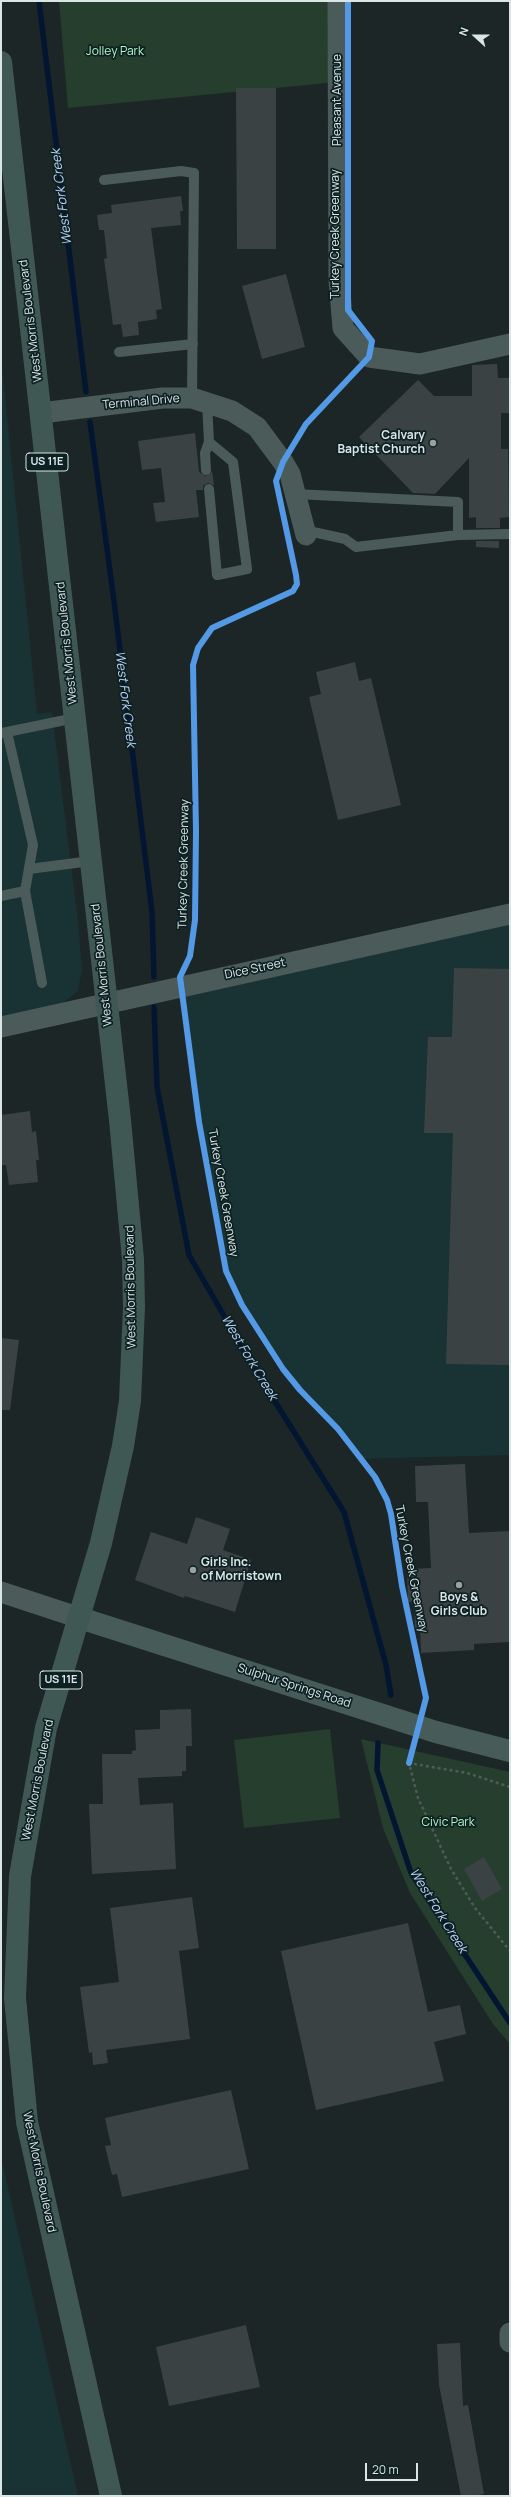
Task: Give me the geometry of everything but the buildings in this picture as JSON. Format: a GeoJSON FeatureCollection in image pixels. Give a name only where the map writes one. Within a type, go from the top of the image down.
{"type":"FeatureCollection","features":[{"type":"Feature","properties":{"kind":"main road","name":"West Morris Boulevard"},"geometry":{"type":"LineString","coordinates":[[1,62],[130,1218],[134,1307],[133,1371],[123,1446],[114,1491],[80,1618],[46,1728],[21,1868],[15,1998],[27,2122],[111,2496]]}},
{"type":"Feature","properties":{"kind":"street","name":"Pleasant Avenue"},"geometry":{"type":"LineString","coordinates":[[338,1],[339,280],[343,328],[369,357],[420,364],[510,344]]}},
{"type":"Feature","properties":{"kind":"street","name":"Terminal Drive"},"geometry":{"type":"LineString","coordinates":[[41,413],[163,398],[200,400],[232,411],[257,427],[283,462],[295,494],[305,532]]}},
{"type":"Feature","properties":{"kind":"street","name":"Dice Street"},"geometry":{"type":"LineString","coordinates":[[1,1027],[106,1004],[191,983],[510,914]]}},
{"type":"Feature","properties":{"kind":"street"},"geometry":{"type":"LineString","coordinates":[[1,1592],[80,1618]]}},
{"type":"Feature","properties":{"kind":"street","name":"Sulphur Springs Road"},"geometry":{"type":"LineString","coordinates":[[80,1618],[436,1732],[510,1751]]}},
{"type":"Feature","properties":{"kind":"street"},"geometry":{"type":"LineString","coordinates":[[510,2333],[510,2342]]}},
{"type":"Feature","properties":{"kind":"lane"},"geometry":{"type":"LineString","coordinates":[[104,180],[181,171],[194,174],[193,344],[200,400],[210,442],[233,462],[248,569],[217,575],[209,489]]}},
{"type":"Feature","properties":{"kind":"lane"},"geometry":{"type":"LineString","coordinates":[[119,352],[193,344]]}},
{"type":"Feature","properties":{"kind":"lane"},"geometry":{"type":"LineString","coordinates":[[206,470],[205,453],[210,442]]}},
{"type":"Feature","properties":{"kind":"lane"},"geometry":{"type":"LineString","coordinates":[[295,494],[458,502],[458,535]]}},
{"type":"Feature","properties":{"kind":"lane"},"geometry":{"type":"LineString","coordinates":[[305,532],[345,540],[356,547],[458,535],[510,534]]}},
{"type":"Feature","properties":{"kind":"lane"},"geometry":{"type":"LineString","coordinates":[[42,983],[25,891],[34,845],[4,733],[75,718]]}},
{"type":"Feature","properties":{"kind":"lane"},"geometry":{"type":"LineString","coordinates":[[29,869],[91,861]]}},
{"type":"Feature","properties":{"kind":"lane"},"geometry":{"type":"LineString","coordinates":[[1,896],[25,891]]}},
{"type":"Feature","properties":{"kind":"path"},"geometry":{"type":"LineString","coordinates":[[510,1787],[467,1773],[410,1761],[418,1798],[451,1869],[475,1908],[510,1951]]}},
{"type":"Feature","properties":{"kind":"shaded area"},"geometry":{"type":"Polygon","coordinates":[[[1,356],[37,714],[52,712],[78,921],[82,970],[78,991],[63,1003],[1,1017],[1,356]]]}},
{"type":"Feature","properties":{"kind":"shaded area"},"geometry":{"type":"Polygon","coordinates":[[[510,914],[510,1455],[360,1459],[338,1429],[300,1390],[283,1369],[232,1288],[226,1271],[199,1122],[183,1005],[191,983],[510,914]]]}},
{"type":"Feature","properties":{"kind":"shaded area"},"geometry":{"type":"Polygon","coordinates":[[[1,2157],[78,2496],[1,2496],[1,2157]]]}},
{"type":"Feature","properties":{"kind":"green space","name":"Jolley Park"},"geometry":{"type":"Polygon","coordinates":[[[59,1],[338,1],[338,82],[68,108],[59,1]]]}},
{"type":"Feature","properties":{"kind":"green space"},"geometry":{"type":"Polygon","coordinates":[[[330,1729],[340,1818],[244,1828],[234,1740],[330,1729]]]}},
{"type":"Feature","properties":{"kind":"green space","name":"Civic Park"},"geometry":{"type":"Polygon","coordinates":[[[361,1739],[510,1772],[510,2044],[493,2024],[410,1893],[383,1828],[361,1739]]]}},
{"type":"Feature","properties":{"kind":"waterway","name":"West Fork Creek"},"geometry":{"type":"LineString","coordinates":[[39,1],[86,392]]}},
{"type":"Feature","properties":{"kind":"waterway","name":"West Fork Creek"},"geometry":{"type":"LineString","coordinates":[[90,422],[114,601],[152,912],[154,977]]}},
{"type":"Feature","properties":{"kind":"waterway","name":"West Fork Creek"},"geometry":{"type":"LineString","coordinates":[[154,1007],[157,1087],[189,1255],[254,1368],[344,1512],[386,1665],[391,1695]]}},
{"type":"Feature","properties":{"kind":"waterway","name":"West Fork Creek"},"geometry":{"type":"LineString","coordinates":[[378,1743],[377,1770],[411,1873],[510,2023]]}},
{"type":"Feature","properties":{"kind":"cycle path","name":"Turkey Creek Greenway"},"geometry":{"type":"LineString","coordinates":[[348,1],[348,310],[372,341],[369,357],[306,424],[283,462],[276,481],[297,584],[293,591],[212,628],[198,648],[193,665],[196,831],[195,920],[190,956],[180,977],[199,1122],[226,1271],[242,1305],[283,1369],[300,1390],[338,1429],[375,1477],[387,1500],[391,1514],[402,1586],[426,1698],[409,1763]]}},
{"type":"Feature","properties":{"kind":"place","name":"Calvary Baptist Church"},"geometry":{"type":"Point","coordinates":[433,443]}},
{"type":"Feature","properties":{"kind":"place","name":"Girls Inc. of Morristown"},"geometry":{"type":"Point","coordinates":[193,1570]}},
{"type":"Feature","properties":{"kind":"place","name":"Boys & Girls Club"},"geometry":{"type":"Point","coordinates":[459,1585]}}]}
